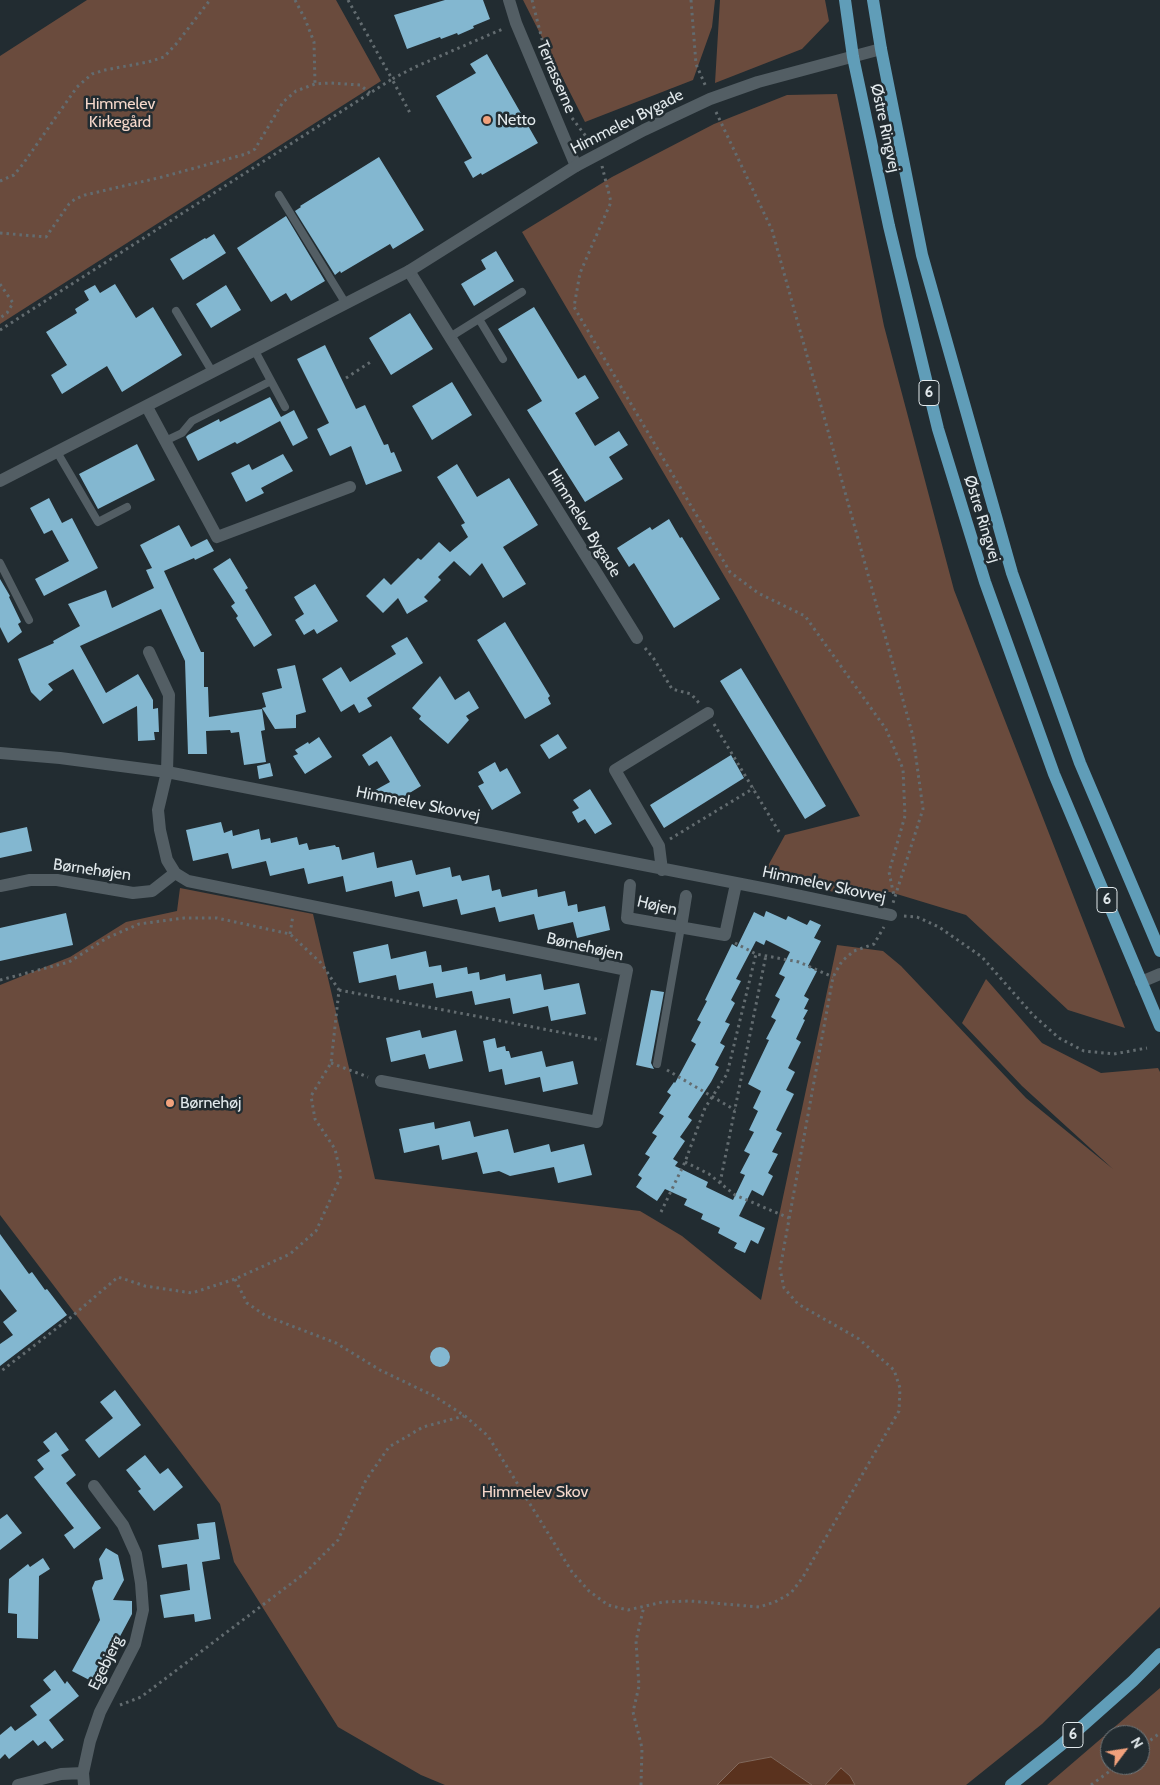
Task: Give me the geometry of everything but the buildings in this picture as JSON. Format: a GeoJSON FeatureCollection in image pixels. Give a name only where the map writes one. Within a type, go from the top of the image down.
{"type":"FeatureCollection","features":[{"type":"Feature","properties":{"kind":"main road","name":"Østre Ringvej"},"geometry":{"type":"LineString","coordinates":[[845,0],[853,57],[889,226],[938,429],[984,582],[1054,774],[1160,1026]]}},
{"type":"Feature","properties":{"kind":"main road","name":"Østre Ringvej"},"geometry":{"type":"LineString","coordinates":[[873,0],[922,255],[1012,573],[1080,763],[1160,951]]}},
{"type":"Feature","properties":{"kind":"main road","name":"6"},"geometry":{"type":"LineString","coordinates":[[1133,1681],[1160,1643]]}},
{"type":"Feature","properties":{"kind":"main road","name":"6"},"geometry":{"type":"LineString","coordinates":[[1010,1785],[1061,1745],[1133,1681],[1160,1654]]}},
{"type":"Feature","properties":{"kind":"street","name":"Terrasserne"},"geometry":{"type":"LineString","coordinates":[[509,0],[516,23],[576,166]]}},
{"type":"Feature","properties":{"kind":"street","name":"Himmelev Bygade"},"geometry":{"type":"LineString","coordinates":[[0,482],[409,271],[576,166],[644,130],[710,100],[758,82],[881,49]]}},
{"type":"Feature","properties":{"kind":"street","name":"Himmelev Bygade"},"geometry":{"type":"LineString","coordinates":[[409,271],[637,638]]}},
{"type":"Feature","properties":{"kind":"street"},"geometry":{"type":"LineString","coordinates":[[147,407],[217,537],[350,487]]}},
{"type":"Feature","properties":{"kind":"street"},"geometry":{"type":"LineString","coordinates":[[149,652],[169,695],[167,772],[158,810],[160,830],[167,860],[175,873]]}},
{"type":"Feature","properties":{"kind":"street"},"geometry":{"type":"LineString","coordinates":[[662,870],[659,846],[614,770],[708,713]]}},
{"type":"Feature","properties":{"kind":"street","name":"Himmelev Skovvej"},"geometry":{"type":"LineString","coordinates":[[0,753],[60,758],[167,772],[891,915]]}},
{"type":"Feature","properties":{"kind":"street","name":"Børnehøjen"},"geometry":{"type":"LineString","coordinates":[[0,886],[30,880],[57,880],[133,893],[152,891],[175,873],[188,882],[627,970],[597,1122],[381,1081]]}},
{"type":"Feature","properties":{"kind":"street"},"geometry":{"type":"LineString","coordinates":[[725,935],[736,884]]}},
{"type":"Feature","properties":{"kind":"street","name":"Højen"},"geometry":{"type":"LineString","coordinates":[[630,885],[627,918],[725,935]]}},
{"type":"Feature","properties":{"kind":"street","name":"Højen"},"geometry":{"type":"LineString","coordinates":[[681,928],[686,896]]}},
{"type":"Feature","properties":{"kind":"street"},"geometry":{"type":"LineString","coordinates":[[1141,982],[1160,974]]}},
{"type":"Feature","properties":{"kind":"street","name":"Egebjerg"},"geometry":{"type":"LineString","coordinates":[[18,1785],[61,1774],[83,1779],[90,1741],[100,1712],[136,1644],[143,1610],[136,1554],[123,1526],[94,1486]]}},
{"type":"Feature","properties":{"kind":"lane"},"geometry":{"type":"LineString","coordinates":[[279,196],[346,304]]}},
{"type":"Feature","properties":{"kind":"lane"},"geometry":{"type":"LineString","coordinates":[[450,337],[522,292]]}},
{"type":"Feature","properties":{"kind":"lane"},"geometry":{"type":"LineString","coordinates":[[176,311],[213,373]]}},
{"type":"Feature","properties":{"kind":"lane"},"geometry":{"type":"LineString","coordinates":[[479,319],[503,358]]}},
{"type":"Feature","properties":{"kind":"lane"},"geometry":{"type":"LineString","coordinates":[[255,351],[285,407]]}},
{"type":"Feature","properties":{"kind":"lane"},"geometry":{"type":"LineString","coordinates":[[165,441],[182,433],[192,421],[271,381]]}},
{"type":"Feature","properties":{"kind":"lane"},"geometry":{"type":"LineString","coordinates":[[57,452],[98,522],[127,507]]}},
{"type":"Feature","properties":{"kind":"lane"},"geometry":{"type":"LineString","coordinates":[[0,563],[29,620]]}},
{"type":"Feature","properties":{"kind":"lane"},"geometry":{"type":"LineString","coordinates":[[657,1064],[681,928]]}},
{"type":"Feature","properties":{"kind":"path"},"geometry":{"type":"LineString","coordinates":[[0,181],[14,175],[77,87],[92,74],[148,62],[164,56],[177,43],[210,0]]}},
{"type":"Feature","properties":{"kind":"path"},"geometry":{"type":"LineString","coordinates":[[295,0],[314,42],[315,84]]}},
{"type":"Feature","properties":{"kind":"path"},"geometry":{"type":"LineString","coordinates":[[348,0],[410,113]]}},
{"type":"Feature","properties":{"kind":"path"},"geometry":{"type":"LineString","coordinates":[[532,0],[544,48],[562,91]]}},
{"type":"Feature","properties":{"kind":"path"},"geometry":{"type":"LineString","coordinates":[[235,1279],[247,1303],[266,1316],[336,1343],[380,1370],[434,1396],[465,1416],[488,1436],[572,1572],[589,1591],[608,1605],[628,1610],[663,1602],[690,1601],[759,1607],[775,1602],[791,1592],[804,1577],[899,1411],[900,1388],[894,1370],[859,1338],[798,1304],[784,1288],[780,1269],[833,977],[842,961],[854,951],[874,944],[891,915],[894,896],[923,809],[913,736],[772,230],[710,100],[696,64],[691,0]]}},
{"type":"Feature","properties":{"kind":"path"},"geometry":{"type":"LineString","coordinates":[[0,330],[392,79],[516,23]]}},
{"type":"Feature","properties":{"kind":"path"},"geometry":{"type":"LineString","coordinates":[[0,232],[46,237],[69,204],[86,195],[246,154],[255,149],[283,102],[296,91],[315,84],[331,83],[360,85],[370,93]]}},
{"type":"Feature","properties":{"kind":"path"},"geometry":{"type":"LineString","coordinates":[[569,109],[572,118],[599,155],[611,202],[580,273],[574,307],[730,572],[758,593],[806,616],[886,729],[903,769],[905,807],[905,816],[889,872],[894,896]]}},
{"type":"Feature","properties":{"kind":"path"},"geometry":{"type":"LineString","coordinates":[[0,284],[13,303],[7,313],[0,318]]}},
{"type":"Feature","properties":{"kind":"path"},"geometry":{"type":"LineString","coordinates":[[346,378],[372,361]]}},
{"type":"Feature","properties":{"kind":"path"},"geometry":{"type":"LineString","coordinates":[[654,659],[672,689],[691,694],[708,713],[781,835]]}},
{"type":"Feature","properties":{"kind":"path"},"geometry":{"type":"LineString","coordinates":[[659,846],[754,788]]}},
{"type":"Feature","properties":{"kind":"path"},"geometry":{"type":"LineString","coordinates":[[290,934],[295,903]]}},
{"type":"Feature","properties":{"kind":"path"},"geometry":{"type":"LineString","coordinates":[[891,915],[916,918],[938,927],[982,957],[1033,1015],[1059,1038],[1084,1051],[1114,1054],[1147,1048]]}},
{"type":"Feature","properties":{"kind":"path"},"geometry":{"type":"LineString","coordinates":[[0,980],[69,962],[107,938],[139,924],[184,918],[217,918],[290,934],[321,963],[339,990],[331,1063],[311,1096],[315,1119],[335,1149],[341,1176],[316,1231],[290,1254],[235,1279],[192,1293],[145,1286],[118,1277],[70,1318],[0,1372]]}},
{"type":"Feature","properties":{"kind":"path"},"geometry":{"type":"LineString","coordinates":[[725,935],[735,943],[756,954],[799,962],[833,977]]}},
{"type":"Feature","properties":{"kind":"path"},"geometry":{"type":"LineString","coordinates":[[660,1212],[685,1162],[705,1108],[727,1074],[756,954]]}},
{"type":"Feature","properties":{"kind":"path"},"geometry":{"type":"LineString","coordinates":[[720,1182],[766,955]]}},
{"type":"Feature","properties":{"kind":"path"},"geometry":{"type":"LineString","coordinates":[[339,990],[613,1042]]}},
{"type":"Feature","properties":{"kind":"path"},"geometry":{"type":"LineString","coordinates":[[331,1063],[381,1081]]}},
{"type":"Feature","properties":{"kind":"path"},"geometry":{"type":"LineString","coordinates":[[657,1064],[735,1110]]}},
{"type":"Feature","properties":{"kind":"path"},"geometry":{"type":"LineString","coordinates":[[685,1162],[709,1174],[736,1195],[789,1218]]}},
{"type":"Feature","properties":{"kind":"path"},"geometry":{"type":"LineString","coordinates":[[100,1712],[141,1697],[305,1573],[338,1540],[366,1480],[389,1447],[424,1427],[465,1416]]}},
{"type":"Feature","properties":{"kind":"path"},"geometry":{"type":"LineString","coordinates":[[641,1785],[642,1748],[634,1712],[639,1686],[636,1641],[644,1606]]}},
{"type":"Feature","properties":{"kind":"path"},"geometry":{"type":"LineString","coordinates":[[1091,1785],[1104,1775]]}},
{"type":"Feature","properties":{"kind":"green space","name":"Himmelev Kirkegård"},"geometry":{"type":"Polygon","coordinates":[[[87,0],[336,0],[381,81],[0,324],[0,56],[87,0]]]}},
{"type":"Feature","properties":{"kind":"green space"},"geometry":{"type":"Polygon","coordinates":[[[523,0],[715,0],[712,27],[693,80],[585,122],[523,0]]]}},
{"type":"Feature","properties":{"kind":"green space"},"geometry":{"type":"Polygon","coordinates":[[[720,0],[825,0],[829,21],[802,49],[715,83],[720,0]]]}},
{"type":"Feature","properties":{"kind":"green space"},"geometry":{"type":"Polygon","coordinates":[[[837,94],[884,326],[954,590],[1125,1028],[1068,1010],[966,915],[890,892],[841,894],[764,873],[785,835],[860,816],[736,596],[522,232],[612,177],[714,124],[787,95],[837,94]]]}},
{"type":"Feature","properties":{"kind":"green space","name":"Himmelev Skov"},"geometry":{"type":"Polygon","coordinates":[[[180,888],[313,914],[375,1179],[640,1211],[682,1236],[761,1300],[837,945],[883,951],[901,966],[1026,1098],[1113,1169],[1022,1086],[962,1023],[986,979],[1042,1043],[1101,1073],[1158,1068],[1160,1072],[1160,1607],[1042,1724],[966,1785],[855,1785],[850,1776],[841,1768],[825,1785],[812,1785],[771,1757],[739,1763],[717,1785],[445,1785],[421,1775],[338,1727],[234,1562],[220,1504],[0,1215],[0,985],[70,957],[126,922],[177,911],[180,888]]]}},
{"type":"Feature","properties":{"kind":"green space"},"geometry":{"type":"Polygon","coordinates":[[[1160,1688],[1160,1785],[1047,1785],[1100,1740],[1100,1775],[1150,1775],[1150,1725],[1117,1725],[1160,1688]]]}},
{"type":"Feature","properties":{"kind":"shaded area"},"geometry":{"type":"Polygon","coordinates":[[[771,1757],[812,1785],[717,1785],[739,1763],[771,1757]]]}},
{"type":"Feature","properties":{"kind":"shaded area"},"geometry":{"type":"Polygon","coordinates":[[[841,1768],[850,1776],[855,1785],[825,1785],[841,1768]]]}},
{"type":"Feature","properties":{"kind":"place","name":"Netto"},"geometry":{"type":"Point","coordinates":[487,120]}},
{"type":"Feature","properties":{"kind":"place","name":"Børnehøj"},"geometry":{"type":"Point","coordinates":[170,1103]}}]}
